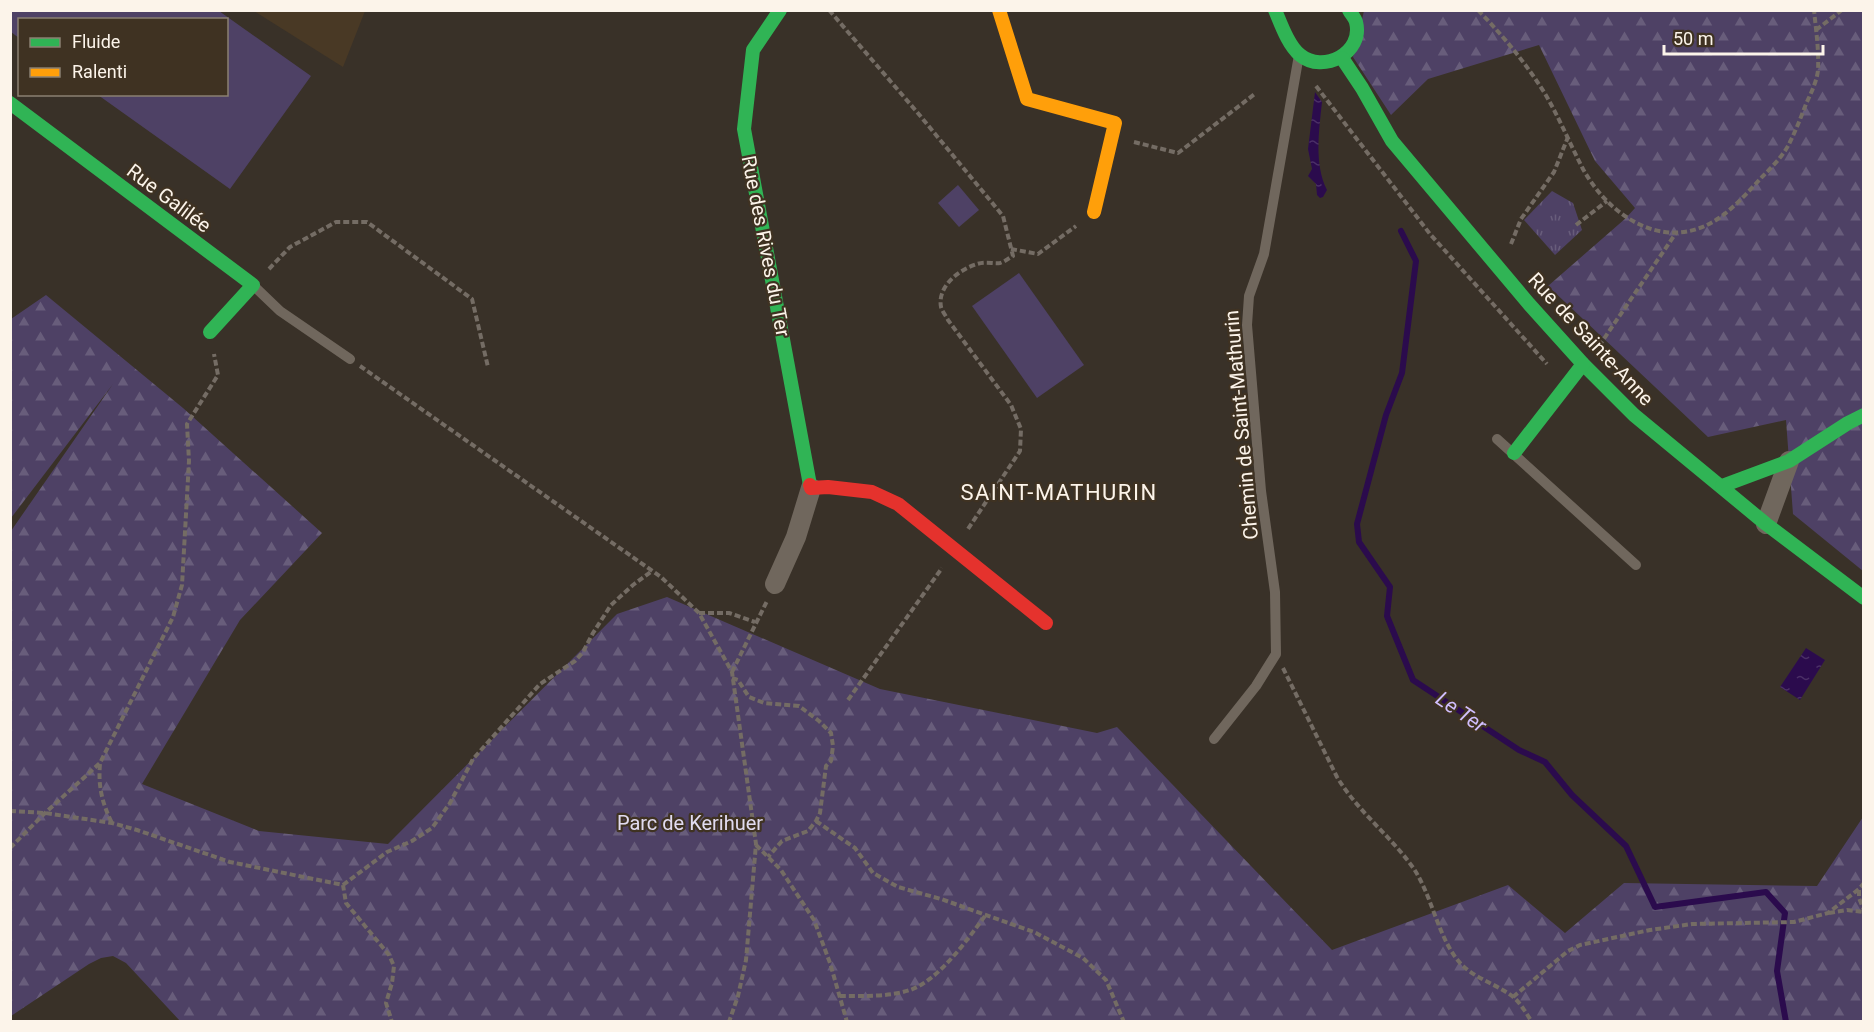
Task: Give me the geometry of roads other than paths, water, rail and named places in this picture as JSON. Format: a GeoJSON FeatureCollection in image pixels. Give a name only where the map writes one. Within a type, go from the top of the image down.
{"type":"FeatureCollection","features":[{"type":"Feature","properties":{"kind":"street","name":"Rue des Rives du Ter"},"geometry":{"type":"LineString","coordinates":[[776,584],[796,537],[811,488],[744,129],[753,50],[780,10]]}},
{"type":"Feature","properties":{"kind":"street"},"geometry":{"type":"LineString","coordinates":[[999,10],[1027,99],[1115,123],[1094,212]]}},
{"type":"Feature","properties":{"kind":"street"},"geometry":{"type":"LineString","coordinates":[[1275,10],[1299,54],[1312,62],[1320,63],[1332,63],[1341,58],[1352,45],[1356,23],[1349,10]]}},
{"type":"Feature","properties":{"kind":"street","name":"Rue de Sainte-Anne"},"geometry":{"type":"LineString","coordinates":[[1341,58],[1362,88],[1392,141],[1553,333],[1634,415],[1766,524],[1863,598]]}},
{"type":"Feature","properties":{"kind":"street","name":"Rue Galilée"},"geometry":{"type":"LineString","coordinates":[[10,103],[253,285]]}},
{"type":"Feature","properties":{"kind":"street"},"geometry":{"type":"LineString","coordinates":[[210,332],[253,285]]}},
{"type":"Feature","properties":{"kind":"street"},"geometry":{"type":"LineString","coordinates":[[1514,453],[1583,364]]}},
{"type":"Feature","properties":{"kind":"street"},"geometry":{"type":"LineString","coordinates":[[1722,486],[1789,461],[1863,415]]}},
{"type":"Feature","properties":{"kind":"street"},"geometry":{"type":"LineString","coordinates":[[1766,524],[1789,461]]}},
{"type":"Feature","properties":{"kind":"street"},"geometry":{"type":"LineString","coordinates":[[811,488],[828,487],[872,492],[898,504],[1046,622]]}},
{"type":"Feature","properties":{"kind":"lane","name":"Chemin de Saint-Mathurin"},"geometry":{"type":"LineString","coordinates":[[1214,739],[1256,686],[1276,654],[1275,592],[1261,491],[1247,325],[1249,296],[1264,254],[1299,54]]}},
{"type":"Feature","properties":{"kind":"lane"},"geometry":{"type":"LineString","coordinates":[[253,285],[280,311],[350,359]]}},
{"type":"Feature","properties":{"kind":"lane"},"geometry":{"type":"LineString","coordinates":[[1497,439],[1636,565]]}},
{"type":"Feature","properties":{"kind":"water"},"geometry":{"type":"Polygon","coordinates":[[[1315,92],[1322,102],[1319,158],[1327,190],[1320,198],[1317,195],[1316,184],[1308,176],[1312,169],[1308,149],[1315,92]]]}},
{"type":"Feature","properties":{"kind":"water"},"geometry":{"type":"Polygon","coordinates":[[[1806,648],[1825,660],[1800,700],[1780,687],[1806,648]]]}},
{"type":"Feature","properties":{"kind":"waterway","name":"Le Ter"},"geometry":{"type":"LineString","coordinates":[[1401,231],[1416,261],[1402,373],[1386,415],[1357,524],[1359,542],[1390,587],[1387,616],[1413,680],[1519,750],[1545,762],[1572,795],[1626,846],[1655,907],[1766,892],[1785,913],[1777,971],[1786,1022]]}},
{"type":"Feature","properties":{"kind":"district","name":"SAINT-MATHURIN"},"geometry":{"type":"Point","coordinates":[1059,492]}},
{"type":"Feature","properties":{"kind":"park label","name":"Parc de Kerihuer"},"geometry":{"type":"Point","coordinates":[690,823]}}]}
